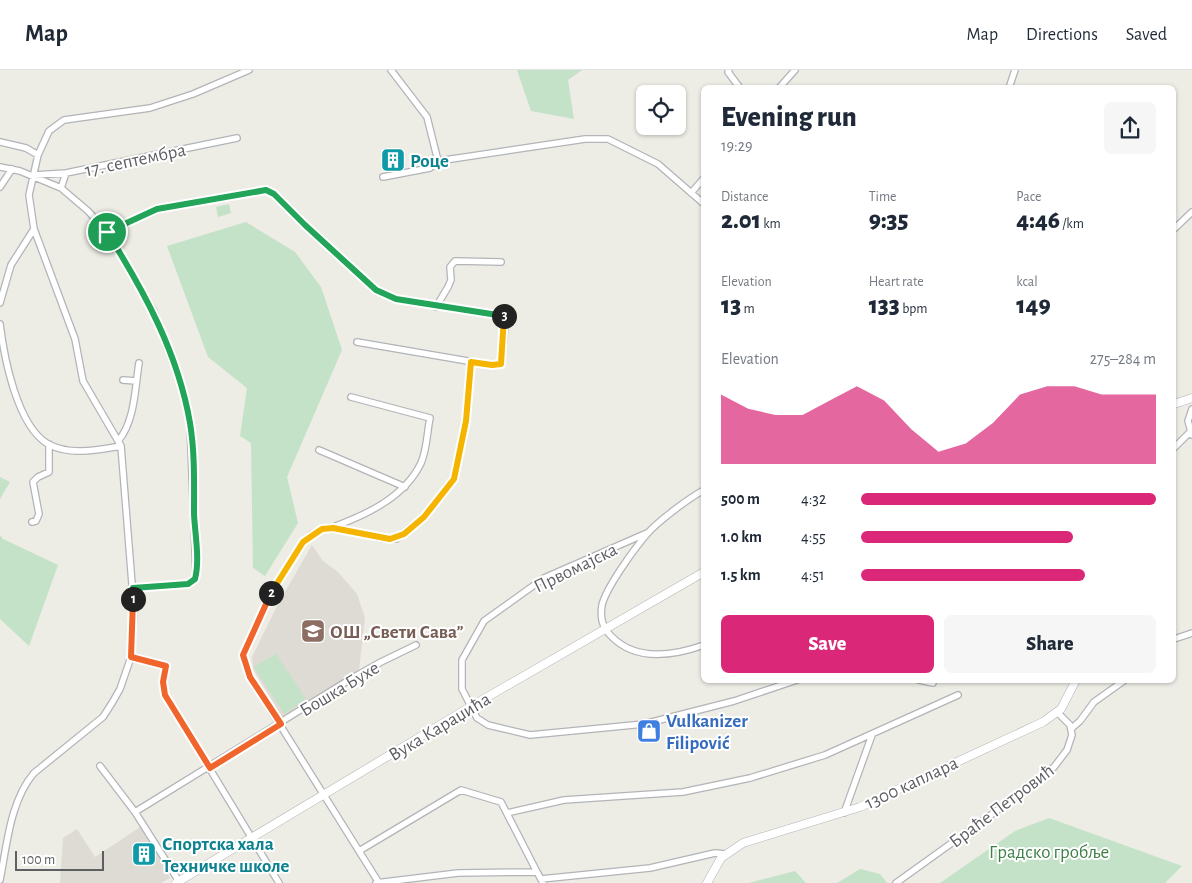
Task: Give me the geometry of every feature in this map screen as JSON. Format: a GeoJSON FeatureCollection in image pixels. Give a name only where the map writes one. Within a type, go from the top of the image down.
{"type":"FeatureCollection","features":[{"type":"Feature","properties":{"kind":"street"},"geometry":{"type":"LineString","coordinates":[[0,880],[18,801],[25,784],[34,773],[103,717],[120,689],[131,657],[133,588],[120,443],[83,381],[75,339],[34,229],[30,207],[32,176],[38,155],[49,131],[64,120],[150,108],[192,94],[249,70]]}},
{"type":"Feature","properties":{"kind":"street"},"geometry":{"type":"LineString","coordinates":[[391,70],[427,117],[438,161]]}},
{"type":"Feature","properties":{"kind":"street"},"geometry":{"type":"LineString","coordinates":[[729,70],[728,72],[738,85]]}},
{"type":"Feature","properties":{"kind":"street"},"geometry":{"type":"LineString","coordinates":[[782,85],[794,70]]}},
{"type":"Feature","properties":{"kind":"street"},"geometry":{"type":"LineString","coordinates":[[1010,85],[1016,70]]}},
{"type":"Feature","properties":{"kind":"street","name":"17. септембра"},"geometry":{"type":"LineString","coordinates":[[32,176],[66,173],[237,138]]}},
{"type":"Feature","properties":{"kind":"street"},"geometry":{"type":"LineString","coordinates":[[383,177],[430,168],[438,161],[585,139],[608,139],[658,164],[701,201]]}},
{"type":"Feature","properties":{"kind":"street"},"geometry":{"type":"LineString","coordinates":[[0,142],[26,148],[38,155]]}},
{"type":"Feature","properties":{"kind":"street"},"geometry":{"type":"LineString","coordinates":[[0,167],[12,169],[61,188],[107,232],[153,310],[180,381],[190,424],[195,579],[188,584],[133,588]]}},
{"type":"Feature","properties":{"kind":"street"},"geometry":{"type":"LineString","coordinates":[[0,187],[12,169]]}},
{"type":"Feature","properties":{"kind":"street"},"geometry":{"type":"LineString","coordinates":[[61,188],[66,173]]}},
{"type":"Feature","properties":{"kind":"street"},"geometry":{"type":"LineString","coordinates":[[692,193],[701,182]]}},
{"type":"Feature","properties":{"kind":"street"},"geometry":{"type":"LineString","coordinates":[[107,232],[157,209],[266,190],[274,194],[376,290],[396,299],[506,316],[501,364],[492,365],[471,362],[358,342]]}},
{"type":"Feature","properties":{"kind":"street"},"geometry":{"type":"LineString","coordinates":[[1176,227],[1192,212]]}},
{"type":"Feature","properties":{"kind":"street"},"geometry":{"type":"LineString","coordinates":[[0,303],[11,265],[34,229]]}},
{"type":"Feature","properties":{"kind":"street"},"geometry":{"type":"LineString","coordinates":[[436,306],[451,280],[450,267],[455,261],[501,262]]}},
{"type":"Feature","properties":{"kind":"street"},"geometry":{"type":"LineString","coordinates":[[0,324],[6,362],[23,412],[40,437],[49,444],[77,451],[120,443]]}},
{"type":"Feature","properties":{"kind":"street"},"geometry":{"type":"LineString","coordinates":[[471,362],[466,421],[454,479],[424,517],[404,534],[390,539],[333,528],[322,529],[303,542],[260,613],[243,655],[250,677],[360,851],[378,883],[458,873],[537,872]]}},
{"type":"Feature","properties":{"kind":"street"},"geometry":{"type":"LineString","coordinates":[[120,443],[129,420],[139,363]]}},
{"type":"Feature","properties":{"kind":"street"},"geometry":{"type":"LineString","coordinates":[[124,380],[136,381]]}},
{"type":"Feature","properties":{"kind":"street"},"geometry":{"type":"LineString","coordinates":[[333,528],[358,518],[405,487],[422,462],[430,418],[351,397]]}},
{"type":"Feature","properties":{"kind":"street"},"geometry":{"type":"LineString","coordinates":[[1176,403],[1192,398]]}},
{"type":"Feature","properties":{"kind":"street"},"geometry":{"type":"LineString","coordinates":[[1176,446],[1191,434],[1188,421],[1192,409]]}},
{"type":"Feature","properties":{"kind":"street"},"geometry":{"type":"LineString","coordinates":[[32,522],[36,520],[39,514],[33,482],[38,477],[49,472],[49,444]]}},
{"type":"Feature","properties":{"kind":"street"},"geometry":{"type":"LineString","coordinates":[[319,450],[405,487]]}},
{"type":"Feature","properties":{"kind":"street"},"geometry":{"type":"LineString","coordinates":[[701,492],[647,533],[607,592],[601,619],[604,630],[630,651],[650,655],[686,651],[701,646]]}},
{"type":"Feature","properties":{"kind":"street","name":"Првомајска"},"geometry":{"type":"LineString","coordinates":[[470,707],[462,690],[462,660],[484,621],[544,578],[647,533]]}},
{"type":"Feature","properties":{"kind":"street","name":"Вука Караџића"},"geometry":{"type":"LineString","coordinates":[[178,882],[470,707],[701,574]]}},
{"type":"Feature","properties":{"kind":"street"},"geometry":{"type":"LineString","coordinates":[[1176,638],[1192,633]]}},
{"type":"Feature","properties":{"kind":"street","name":"Бошка Бухе"},"geometry":{"type":"LineString","coordinates":[[136,812],[381,662],[416,645]]}},
{"type":"Feature","properties":{"kind":"street"},"geometry":{"type":"LineString","coordinates":[[131,657],[166,666],[163,682],[165,695],[279,883]]}},
{"type":"Feature","properties":{"kind":"street"},"geometry":{"type":"LineString","coordinates":[[470,707],[477,718],[488,725],[530,735],[644,724],[734,700],[788,683]]}},
{"type":"Feature","properties":{"kind":"street","name":"1300 каплара"},"geometry":{"type":"LineString","coordinates":[[726,854],[748,841],[844,813],[1037,725],[1057,712],[1067,699],[1075,683]]}},
{"type":"Feature","properties":{"kind":"street"},"geometry":{"type":"LineString","coordinates":[[1057,712],[1072,728],[1080,722],[1094,702],[1121,683]]}},
{"type":"Feature","properties":{"kind":"street"},"geometry":{"type":"LineString","coordinates":[[507,813],[564,800],[683,792],[750,778],[825,755],[958,695]]}},
{"type":"Feature","properties":{"kind":"street","name":"Браће Петровић"},"geometry":{"type":"LineString","coordinates":[[896,883],[1044,776],[1067,750],[1072,738],[1072,728]]}},
{"type":"Feature","properties":{"kind":"street"},"geometry":{"type":"LineString","coordinates":[[844,813],[872,735]]}},
{"type":"Feature","properties":{"kind":"street"},"geometry":{"type":"LineString","coordinates":[[100,766],[136,812],[178,882]]}},
{"type":"Feature","properties":{"kind":"street"},"geometry":{"type":"LineString","coordinates":[[360,851],[460,790],[501,802],[542,881],[650,868],[715,853],[726,854]]}},
{"type":"Feature","properties":{"kind":"street"},"geometry":{"type":"LineString","coordinates":[[707,883],[717,863],[726,854]]}},
{"type":"Feature","properties":{"kind":"shaded area","name":"ОШ „Свети Сава”"},"geometry":{"type":"Polygon","coordinates":[[[312,545],[323,561],[338,572],[357,594],[365,618],[359,670],[283,718],[253,669],[252,657],[278,604],[312,545]]]}},
{"type":"Feature","properties":{"kind":"shaded area"},"geometry":{"type":"Polygon","coordinates":[[[142,826],[170,878],[161,883],[60,883],[63,838],[77,829],[95,857],[142,826]]]}},
{"type":"Feature","properties":{"kind":"green space"},"geometry":{"type":"Polygon","coordinates":[[[517,70],[582,70],[568,80],[574,119],[531,111],[517,70]]]}},
{"type":"Feature","properties":{"kind":"green space"},"geometry":{"type":"Polygon","coordinates":[[[229,204],[231,213],[218,217],[216,207],[229,204]]]}},
{"type":"Feature","properties":{"kind":"green space"},"geometry":{"type":"Polygon","coordinates":[[[246,222],[295,252],[321,287],[342,350],[287,477],[298,523],[265,576],[253,568],[251,443],[240,436],[247,388],[208,357],[167,246],[246,222]]]}},
{"type":"Feature","properties":{"kind":"green space"},"geometry":{"type":"Polygon","coordinates":[[[0,477],[10,482],[0,499],[0,477]]]}},
{"type":"Feature","properties":{"kind":"green space"},"geometry":{"type":"Polygon","coordinates":[[[0,535],[3,539],[58,565],[29,646],[0,619],[0,535]]]}},
{"type":"Feature","properties":{"kind":"green space"},"geometry":{"type":"Polygon","coordinates":[[[276,654],[306,699],[284,714],[254,667],[276,654]]]}},
{"type":"Feature","properties":{"kind":"green space","name":"Градско гробље"},"geometry":{"type":"Polygon","coordinates":[[[1049,818],[1182,866],[1165,883],[940,883],[1015,831],[1049,818]]]}},
{"type":"Feature","properties":{"kind":"green space"},"geometry":{"type":"Polygon","coordinates":[[[860,869],[880,874],[887,883],[837,883],[860,869]]]}},
{"type":"Feature","properties":{"kind":"green space"},"geometry":{"type":"Polygon","coordinates":[[[795,871],[806,883],[749,883],[795,871]]]}},
{"type":"Feature","properties":{"kind":"place","name":"Роце"},"geometry":{"type":"Point","coordinates":[393,160]}},
{"type":"Feature","properties":{"kind":"place","name":"ОШ „Свети Сава”"},"geometry":{"type":"Point","coordinates":[313,631]}},
{"type":"Feature","properties":{"kind":"place","name":"Vulkanizer Filipović"},"geometry":{"type":"Point","coordinates":[649,731]}},
{"type":"Feature","properties":{"kind":"place","name":"Спортска хала Техничке школе"},"geometry":{"type":"Point","coordinates":[144,854]}},
{"type":"Feature","properties":{"kind":"route"},"geometry":{"type":"LineString","coordinates":[[266,190],[274,194],[318,238],[376,290],[396,299],[506,316],[501,364],[492,365],[471,362],[466,421],[454,479],[424,517],[396,539],[384,539],[333,528],[322,529],[312,534],[303,542],[270,594],[243,655],[250,677],[281,724],[210,768],[165,695],[163,682],[166,666],[131,657],[134,609],[133,588],[188,584],[192,583],[195,579],[193,473],[190,424],[180,381],[153,310],[107,232],[157,209],[266,190]]}}]}
